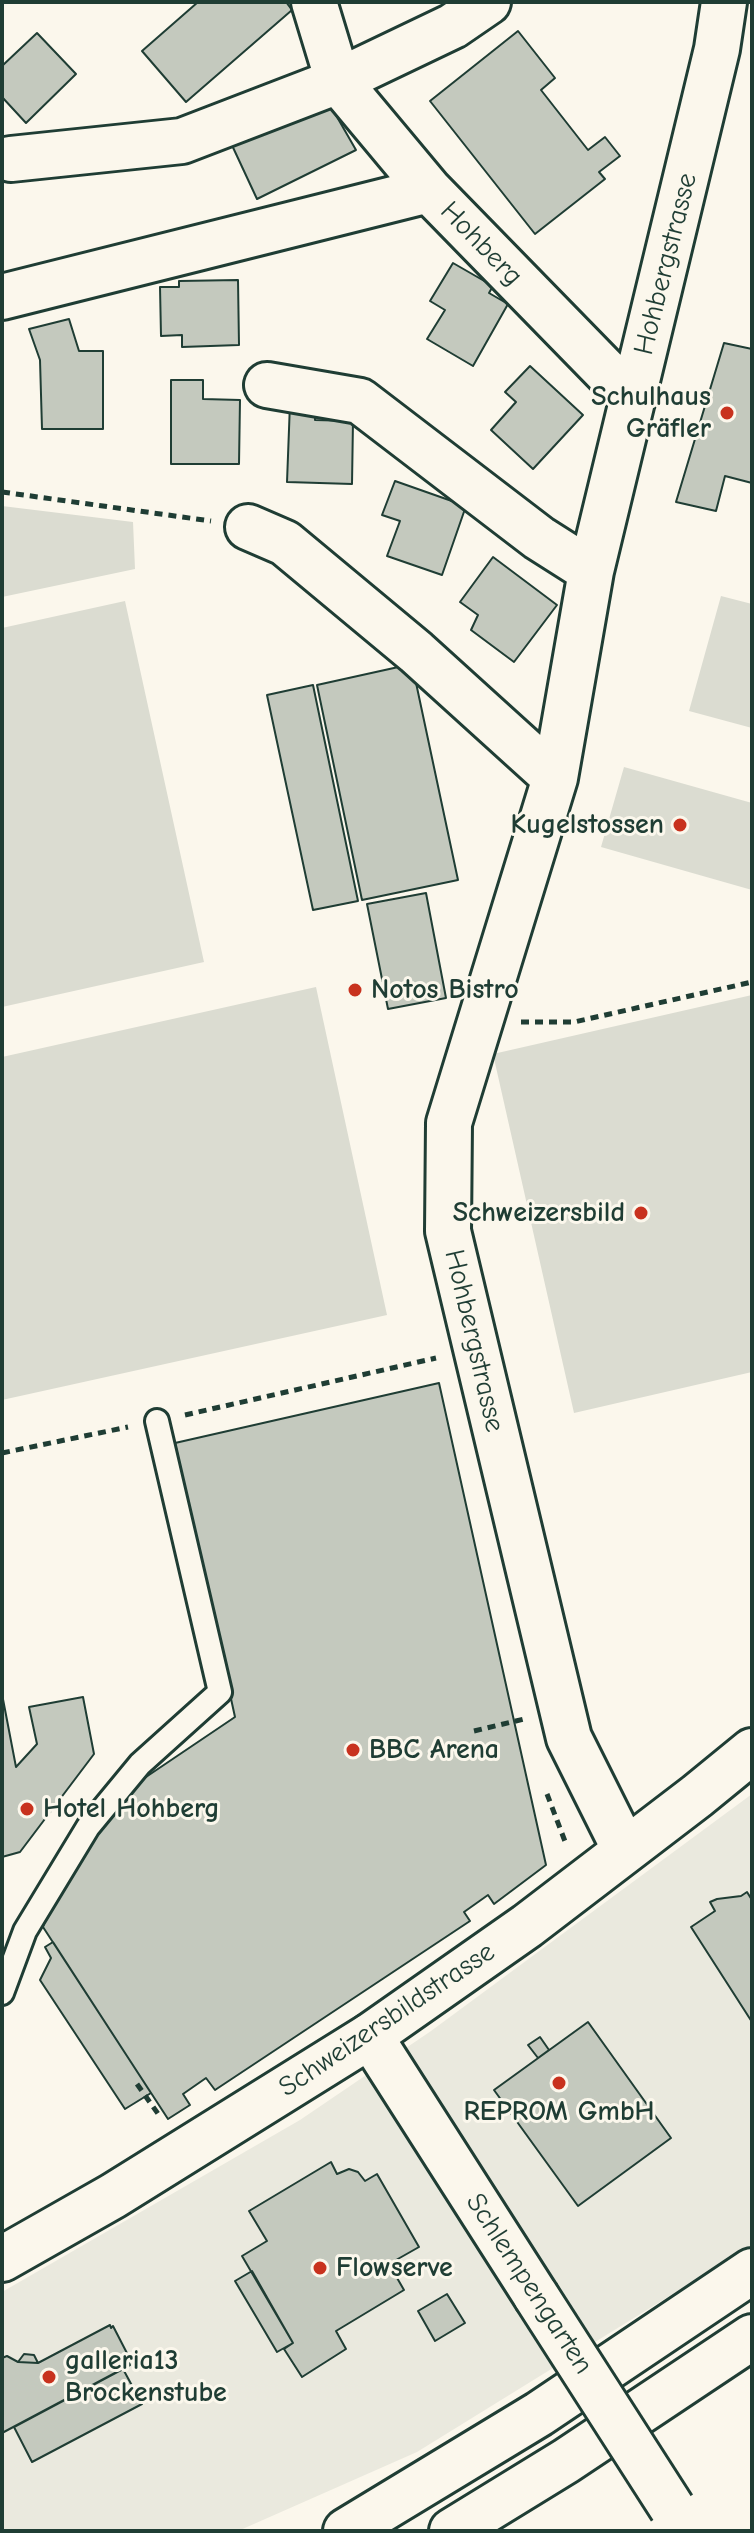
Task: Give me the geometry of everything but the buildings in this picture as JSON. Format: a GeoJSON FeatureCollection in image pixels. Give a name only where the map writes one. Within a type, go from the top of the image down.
{"type":"FeatureCollection","features":[{"type":"Feature","properties":{"kind":"main road","name":"Hohberg"},"geometry":{"type":"LineString","coordinates":[[314,2],[338,81],[429,190],[633,399]]}},
{"type":"Feature","properties":{"kind":"main road"},"geometry":{"type":"LineString","coordinates":[[11,159],[182,141],[338,81],[453,26],[488,2]]}},
{"type":"Feature","properties":{"kind":"main road","name":"Hohbergstrasse"},"geometry":{"type":"LineString","coordinates":[[625,1850],[569,1738],[448,1231],[449,1123],[555,778],[591,571],[717,49],[724,2]]}},
{"type":"Feature","properties":{"kind":"main road"},"geometry":{"type":"LineString","coordinates":[[2,297],[429,190]]}},
{"type":"Feature","properties":{"kind":"main road"},"geometry":{"type":"LineString","coordinates":[[267,385],[360,401],[539,538],[591,571]]}},
{"type":"Feature","properties":{"kind":"main road"},"geometry":{"type":"LineString","coordinates":[[248,527],[285,543],[416,652],[555,778]]}},
{"type":"Feature","properties":{"kind":"main road","name":"Schweizersbildstrasse"},"geometry":{"type":"LineString","coordinates":[[2,2259],[113,2196],[370,2036],[527,1926],[752,1751]]}},
{"type":"Feature","properties":{"kind":"main road","name":"Schlempengarten"},"geometry":{"type":"LineString","coordinates":[[370,2036],[680,2519]]}},
{"type":"Feature","properties":{"kind":"main road"},"geometry":{"type":"LineString","coordinates":[[346,2531],[539,2414],[752,2271]]}},
{"type":"Feature","properties":{"kind":"main road"},"geometry":{"type":"LineString","coordinates":[[452,2531],[566,2461],[752,2337]]}},
{"type":"Feature","properties":{"kind":"lane"},"geometry":{"type":"LineString","coordinates":[[2,1993],[25,1931],[88,1827],[140,1764],[220,1692],[157,1421]]}},
{"type":"Feature","properties":{"kind":"path"},"geometry":{"type":"LineString","coordinates":[[2,492],[248,527]]}},
{"type":"Feature","properties":{"kind":"path"},"geometry":{"type":"LineString","coordinates":[[484,1008],[519,1022],[574,1022],[752,982]]}},
{"type":"Feature","properties":{"kind":"path"},"geometry":{"type":"LineString","coordinates":[[2,1453],[476,1349]]}},
{"type":"Feature","properties":{"kind":"path"},"geometry":{"type":"LineString","coordinates":[[474,1731],[515,1721]]}},
{"type":"Feature","properties":{"kind":"path"},"geometry":{"type":"LineString","coordinates":[[553,1814],[562,1838]]}},
{"type":"Feature","properties":{"kind":"path"},"geometry":{"type":"LineString","coordinates":[[137,2084],[163,2121]]}},
{"type":"Feature","properties":{"kind":"shaded area"},"geometry":{"type":"Polygon","coordinates":[[[2,506],[133,522],[135,569],[2,597],[2,506]]]}},
{"type":"Feature","properties":{"kind":"shaded area"},"geometry":{"type":"Polygon","coordinates":[[[721,596],[752,604],[752,728],[689,711],[721,596]]]}},
{"type":"Feature","properties":{"kind":"shaded area"},"geometry":{"type":"Polygon","coordinates":[[[125,601],[204,962],[2,1007],[2,628],[125,601]]]}},
{"type":"Feature","properties":{"kind":"shaded area","name":"Kugelstossen"},"geometry":{"type":"Polygon","coordinates":[[[624,767],[752,803],[752,890],[601,847],[624,767]]]}},
{"type":"Feature","properties":{"kind":"shaded area"},"geometry":{"type":"Polygon","coordinates":[[[316,987],[387,1315],[2,1400],[2,1057],[316,987]]]}},
{"type":"Feature","properties":{"kind":"shaded area","name":"Schweizersbild"},"geometry":{"type":"Polygon","coordinates":[[[752,995],[752,1372],[574,1413],[493,1054],[752,995]]]}},
{"type":"Feature","properties":{"kind":"shaded area"},"geometry":{"type":"Polygon","coordinates":[[[752,1794],[752,2245],[417,2452],[238,2531],[2,2531],[2,2292],[300,2120],[431,2031],[752,1794]]]}},
{"type":"Feature","properties":{"kind":"place","name":"Schulhaus Gräfler"},"geometry":{"type":"Point","coordinates":[727,413]}},
{"type":"Feature","properties":{"kind":"place","name":"Kugelstossen"},"geometry":{"type":"Point","coordinates":[680,825]}},
{"type":"Feature","properties":{"kind":"place","name":"Notos Bistro"},"geometry":{"type":"Point","coordinates":[355,990]}},
{"type":"Feature","properties":{"kind":"place","name":"Schweizersbild"},"geometry":{"type":"Point","coordinates":[641,1213]}},
{"type":"Feature","properties":{"kind":"place","name":"BBC Arena"},"geometry":{"type":"Point","coordinates":[353,1750]}},
{"type":"Feature","properties":{"kind":"place","name":"Hotel Hohberg"},"geometry":{"type":"Point","coordinates":[27,1809]}},
{"type":"Feature","properties":{"kind":"place","name":"REPROM GmbH"},"geometry":{"type":"Point","coordinates":[559,2083]}},
{"type":"Feature","properties":{"kind":"place","name":"Flowserve"},"geometry":{"type":"Point","coordinates":[320,2268]}},
{"type":"Feature","properties":{"kind":"place","name":"galleria13 Brockenstube"},"geometry":{"type":"Point","coordinates":[49,2377]}}]}
